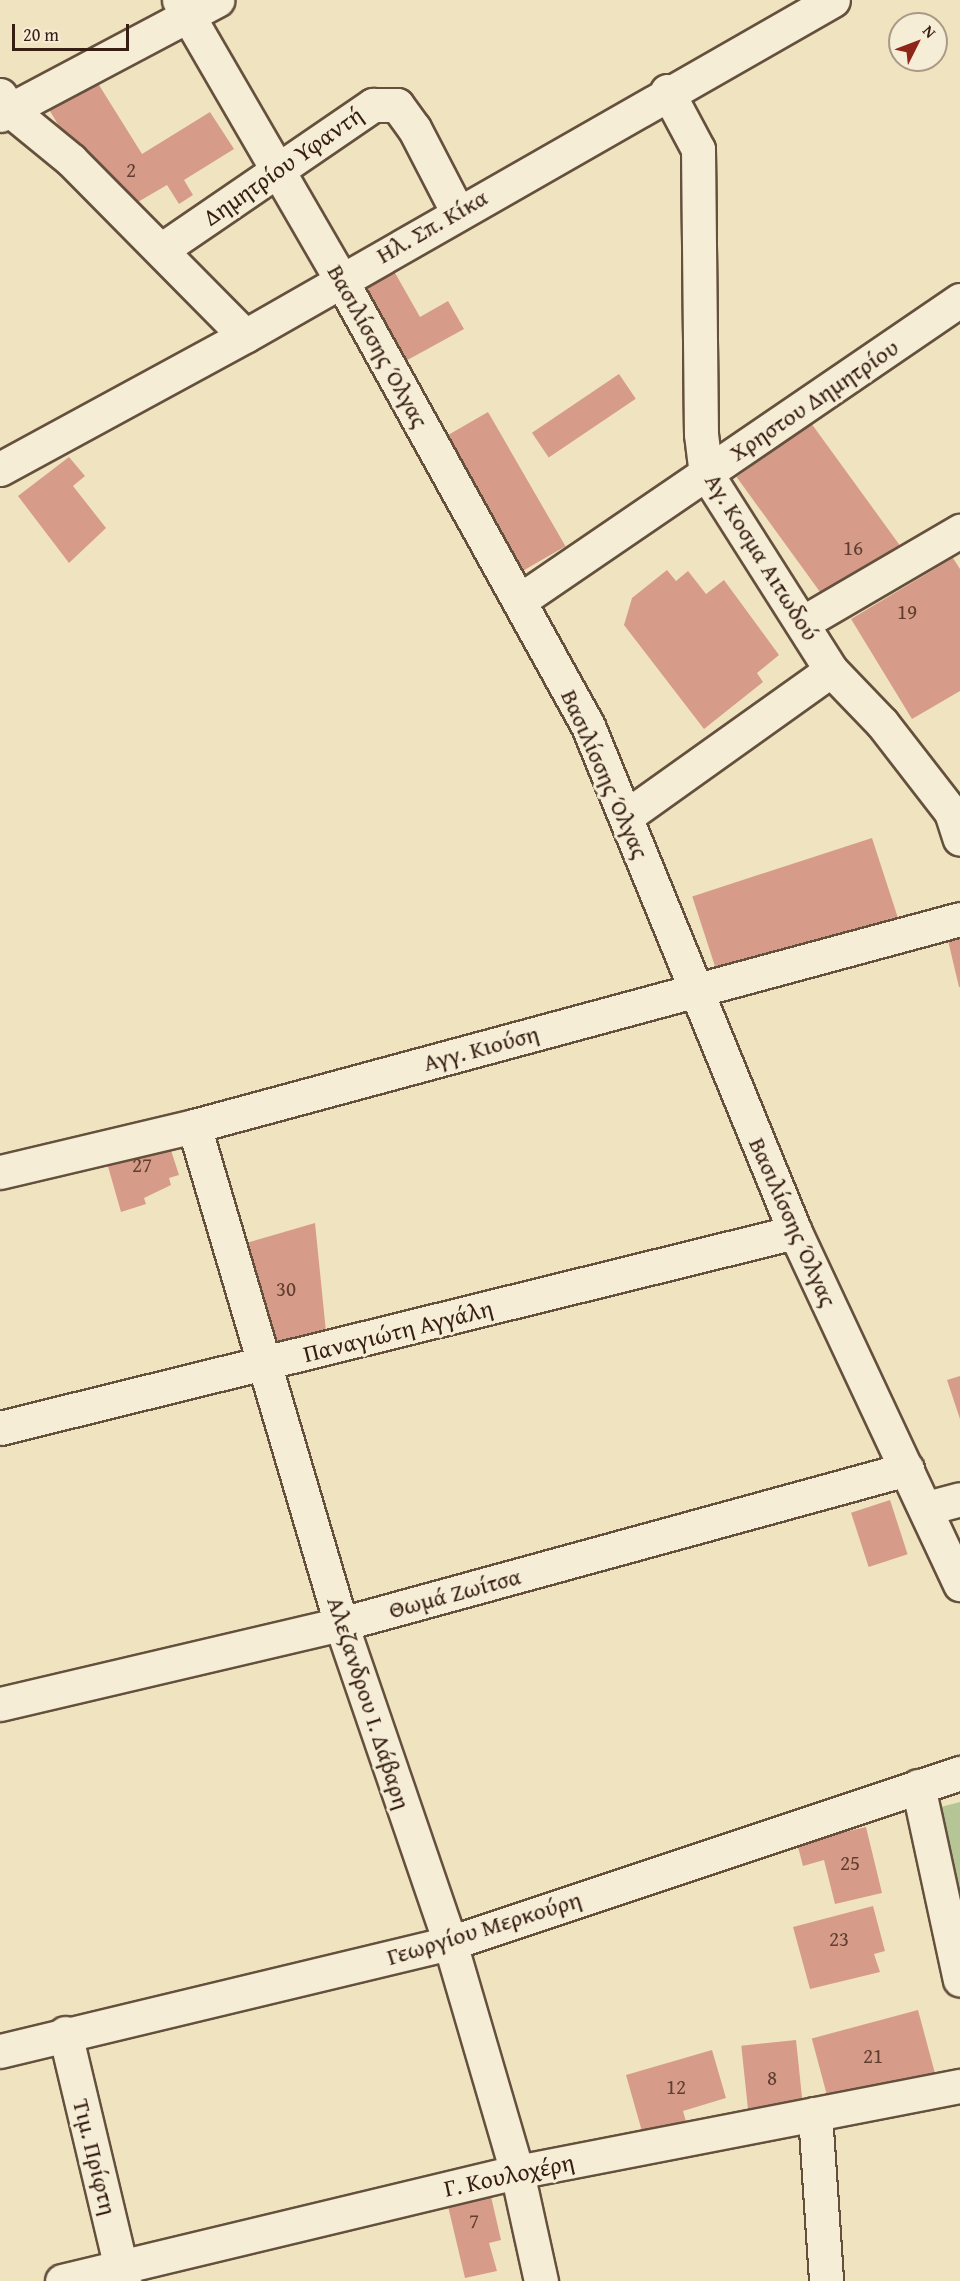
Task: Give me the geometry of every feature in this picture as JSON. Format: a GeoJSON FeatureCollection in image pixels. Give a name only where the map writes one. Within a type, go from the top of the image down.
{"type":"FeatureCollection","features":[{"type":"Feature","properties":{"kind":"street"},"geometry":{"type":"LineString","coordinates":[[217,0],[183,8],[3,106],[71,160],[245,336]]}},
{"type":"Feature","properties":{"kind":"street","name":"Ηλ. Σπ. Κίκα"},"geometry":{"type":"LineString","coordinates":[[0,469],[245,336],[667,91],[833,0]]}},
{"type":"Feature","properties":{"kind":"street","name":"Βασιλίσσης Όλγας"},"geometry":{"type":"LineString","coordinates":[[183,8],[341,280],[588,726],[628,816],[693,989],[795,1232],[927,1508],[960,1584]]}},
{"type":"Feature","properties":{"kind":"street","name":"Αγ. Κοσμα Αιτωδού"},"geometry":{"type":"LineString","coordinates":[[667,91],[698,149],[701,434],[706,473],[804,622],[831,670],[882,723],[951,812],[960,839]]}},
{"type":"Feature","properties":{"kind":"street","name":"Δημητρίου Υφαντή"},"geometry":{"type":"LineString","coordinates":[[161,250],[373,105],[397,105],[414,128],[457,211]]}},
{"type":"Feature","properties":{"kind":"street","name":"Χρηστου Δημητρίου"},"geometry":{"type":"LineString","coordinates":[[519,602],[960,300]]}},
{"type":"Feature","properties":{"kind":"street"},"geometry":{"type":"LineString","coordinates":[[804,622],[960,531]]}},
{"type":"Feature","properties":{"kind":"street"},"geometry":{"type":"LineString","coordinates":[[628,816],[831,670]]}},
{"type":"Feature","properties":{"kind":"street","name":"Αγγ. Κιούση"},"geometry":{"type":"LineString","coordinates":[[0,1172],[194,1126],[693,989],[960,919]]}},
{"type":"Feature","properties":{"kind":"street","name":"Αλεζανδρου Ι. Δάβαρη"},"geometry":{"type":"LineString","coordinates":[[194,1126],[341,1624],[450,1943],[517,2172],[541,2281]]}},
{"type":"Feature","properties":{"kind":"street","name":"Παναγιώτη Αγγάλη"},"geometry":{"type":"LineString","coordinates":[[0,1428],[264,1365],[795,1232]]}},
{"type":"Feature","properties":{"kind":"street","name":"Θωμά Ζωίτσα"},"geometry":{"type":"LineString","coordinates":[[0,1704],[341,1624],[908,1469]]}},
{"type":"Feature","properties":{"kind":"street"},"geometry":{"type":"LineString","coordinates":[[927,1508],[960,1499]]}},
{"type":"Feature","properties":{"kind":"street","name":"Γεωργίου Μερκούρη"},"geometry":{"type":"LineString","coordinates":[[0,2051],[65,2033],[450,1943],[960,1773]]}},
{"type":"Feature","properties":{"kind":"street"},"geometry":{"type":"LineString","coordinates":[[918,1786],[960,1980]]}},
{"type":"Feature","properties":{"kind":"street","name":"Τιμ. Πρίφτη"},"geometry":{"type":"LineString","coordinates":[[65,2033],[123,2275]]}},
{"type":"Feature","properties":{"kind":"street","name":"Γ. Κουλοχέρη"},"geometry":{"type":"LineString","coordinates":[[62,2281],[123,2275],[517,2172],[960,2086]]}},
{"type":"Feature","properties":{"kind":"street"},"geometry":{"type":"LineString","coordinates":[[816,2114],[826,2281]]}},
{"type":"Feature","properties":{"kind":"green space"},"geometry":{"type":"Polygon","coordinates":[[[960,1802],[960,1980],[925,1811],[960,1802]]]}},
{"type":"Feature","properties":{"kind":"building"},"geometry":{"type":"Polygon","coordinates":[[[94,77],[142,154],[210,112],[234,149],[184,180],[193,195],[179,204],[167,185],[131,206],[63,133],[47,106],[94,77]]]}},
{"type":"Feature","properties":{"kind":"building"},"geometry":{"type":"Polygon","coordinates":[[[390,264],[420,317],[448,301],[464,329],[402,363],[357,282],[390,264]]]}},
{"type":"Feature","properties":{"kind":"building"},"geometry":{"type":"Polygon","coordinates":[[[619,374],[636,399],[549,458],[532,433],[619,374]]]}},
{"type":"Feature","properties":{"kind":"building"},"geometry":{"type":"Polygon","coordinates":[[[488,412],[566,546],[523,571],[446,437],[488,412]]]}},
{"type":"Feature","properties":{"kind":"building"},"geometry":{"type":"Polygon","coordinates":[[[811,423],[900,545],[825,599],[737,477],[811,423]]]}},
{"type":"Feature","properties":{"kind":"building"},"geometry":{"type":"Polygon","coordinates":[[[69,457],[85,476],[73,486],[106,528],[69,563],[18,496],[69,457]]]}},
{"type":"Feature","properties":{"kind":"building"},"geometry":{"type":"Polygon","coordinates":[[[953,558],[960,569],[960,691],[912,719],[851,619],[953,558]]]}},
{"type":"Feature","properties":{"kind":"building"},"geometry":{"type":"Polygon","coordinates":[[[667,570],[676,581],[688,571],[706,594],[724,580],[779,655],[757,673],[763,682],[704,729],[624,625],[632,598],[667,570]]]}},
{"type":"Feature","properties":{"kind":"building"},"geometry":{"type":"Polygon","coordinates":[[[872,838],[898,917],[718,975],[692,896],[872,838]]]}},
{"type":"Feature","properties":{"kind":"building"},"geometry":{"type":"Polygon","coordinates":[[[960,929],[960,987],[959,987],[946,932],[960,929]]]}},
{"type":"Feature","properties":{"kind":"building"},"geometry":{"type":"Polygon","coordinates":[[[167,1138],[179,1175],[169,1178],[171,1185],[144,1198],[146,1204],[121,1212],[105,1156],[167,1138]]]}},
{"type":"Feature","properties":{"kind":"building"},"geometry":{"type":"Polygon","coordinates":[[[315,1223],[326,1332],[270,1347],[236,1246],[315,1223]]]}},
{"type":"Feature","properties":{"kind":"building"},"geometry":{"type":"Polygon","coordinates":[[[960,1376],[960,1419],[947,1380],[960,1376]]]}},
{"type":"Feature","properties":{"kind":"building"},"geometry":{"type":"Polygon","coordinates":[[[890,1500],[908,1554],[869,1567],[851,1513],[890,1500]]]}},
{"type":"Feature","properties":{"kind":"building"},"geometry":{"type":"Polygon","coordinates":[[[866,1827],[882,1893],[835,1904],[824,1860],[803,1866],[797,1843],[866,1827]]]}},
{"type":"Feature","properties":{"kind":"building"},"geometry":{"type":"Polygon","coordinates":[[[873,1906],[885,1951],[874,1954],[880,1972],[810,1989],[793,1927],[873,1906]]]}},
{"type":"Feature","properties":{"kind":"building"},"geometry":{"type":"Polygon","coordinates":[[[918,2010],[935,2074],[829,2102],[812,2038],[918,2010]]]}},
{"type":"Feature","properties":{"kind":"building"},"geometry":{"type":"Polygon","coordinates":[[[796,2040],[803,2111],[749,2116],[741,2046],[796,2040]]]}},
{"type":"Feature","properties":{"kind":"building"},"geometry":{"type":"Polygon","coordinates":[[[712,2050],[726,2098],[683,2111],[688,2129],[645,2142],[626,2075],[712,2050]]]}},
{"type":"Feature","properties":{"kind":"building"},"geometry":{"type":"Polygon","coordinates":[[[490,2192],[501,2240],[489,2243],[497,2271],[465,2278],[447,2202],[490,2192]]]}}]}
